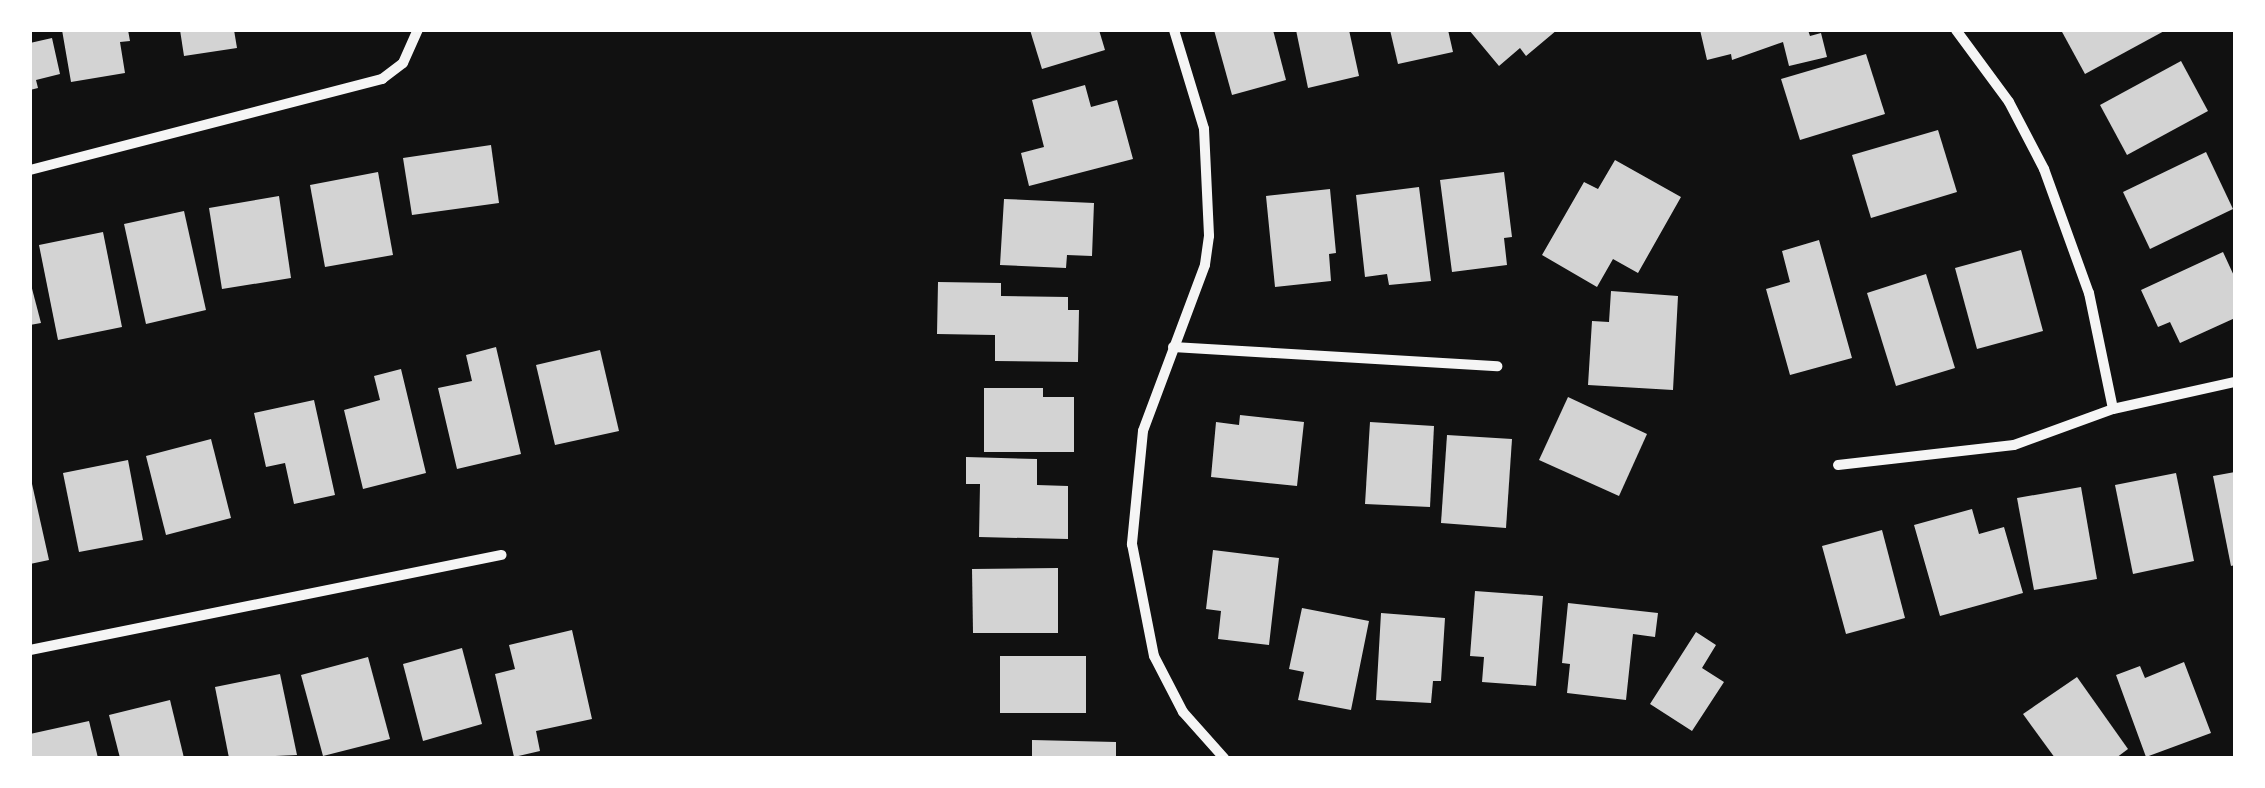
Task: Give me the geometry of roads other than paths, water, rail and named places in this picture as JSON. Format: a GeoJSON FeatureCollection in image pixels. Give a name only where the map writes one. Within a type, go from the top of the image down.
{"type":"FeatureCollection","features":[{"type":"Feature","properties":{"kind":"street"},"geometry":{"type":"LineString","coordinates":[[30,170],[375,81],[404,64],[418,30]]}},
{"type":"Feature","properties":{"kind":"street"},"geometry":{"type":"LineString","coordinates":[[1174,30],[1204,130],[1211,186],[1205,264],[1172,346],[1134,469],[1136,585],[1169,688],[1224,758]]}},
{"type":"Feature","properties":{"kind":"street"},"geometry":{"type":"LineString","coordinates":[[1956,30],[2008,102],[2044,169],[2090,294],[2113,409]]}},
{"type":"Feature","properties":{"kind":"street"},"geometry":{"type":"LineString","coordinates":[[1172,346],[1497,366]]}},
{"type":"Feature","properties":{"kind":"street"},"geometry":{"type":"LineString","coordinates":[[1838,465],[2014,445],[2113,409],[2235,382]]}},
{"type":"Feature","properties":{"kind":"street"},"geometry":{"type":"LineString","coordinates":[[30,650],[502,555]]}}]}
